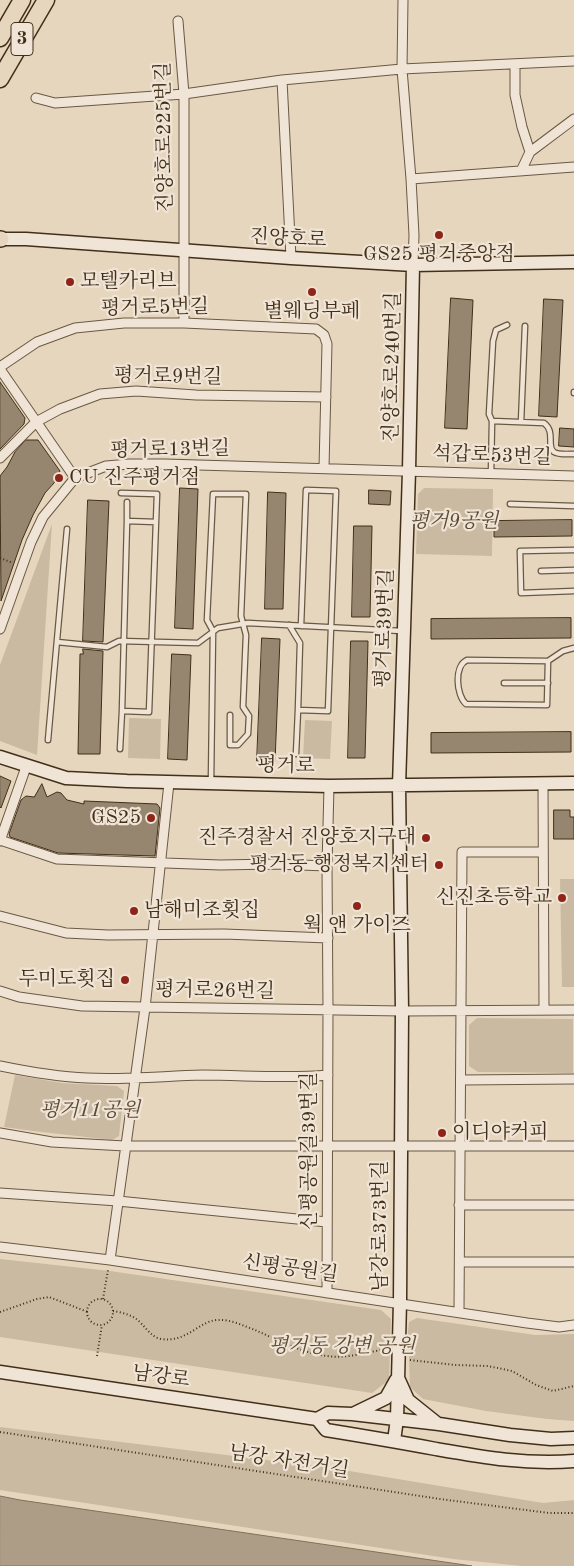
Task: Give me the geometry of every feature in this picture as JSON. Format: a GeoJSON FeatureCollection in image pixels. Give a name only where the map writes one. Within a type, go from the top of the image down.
{"type":"FeatureCollection","features":[{"type":"Feature","properties":{"kind":"highway","name":"3"},"geometry":{"type":"LineString","coordinates":[[0,38],[22,0]]}},
{"type":"Feature","properties":{"kind":"highway","name":"3"},"geometry":{"type":"LineString","coordinates":[[0,79],[46,0]]}},
{"type":"Feature","properties":{"kind":"street"},"geometry":{"type":"LineString","coordinates":[[403,0],[402,69],[411,179],[414,235],[413,265]]}},
{"type":"Feature","properties":{"kind":"street","name":"진양호로225번길"},"geometry":{"type":"LineString","coordinates":[[178,21],[184,94],[184,323]]}},
{"type":"Feature","properties":{"kind":"street"},"geometry":{"type":"LineString","coordinates":[[36,98],[55,103],[184,94],[282,80],[402,69],[574,61]]}},
{"type":"Feature","properties":{"kind":"street"},"geometry":{"type":"LineString","coordinates":[[515,64],[515,95],[530,152]]}},
{"type":"Feature","properties":{"kind":"street"},"geometry":{"type":"LineString","coordinates":[[282,80],[291,258]]}},
{"type":"Feature","properties":{"kind":"street"},"geometry":{"type":"LineString","coordinates":[[521,171],[530,152],[574,119]]}},
{"type":"Feature","properties":{"kind":"street"},"geometry":{"type":"LineString","coordinates":[[411,179],[574,167]]}},
{"type":"Feature","properties":{"kind":"street","name":"진양호로"},"geometry":{"type":"LineString","coordinates":[[0,239],[26,239],[413,265],[574,262]]}},
{"type":"Feature","properties":{"kind":"street","name":"진양호로240번길"},"geometry":{"type":"LineString","coordinates":[[409,471],[413,265]]}},
{"type":"Feature","properties":{"kind":"street","name":"평거로5번길"},"geometry":{"type":"LineString","coordinates":[[0,368],[37,342],[75,328],[124,323],[184,323],[311,328],[320,331],[326,339],[326,397]]}},
{"type":"Feature","properties":{"kind":"street"},"geometry":{"type":"LineString","coordinates":[[0,368],[75,478]]}},
{"type":"Feature","properties":{"kind":"street","name":"평거로9번길"},"geometry":{"type":"LineString","coordinates":[[0,458],[36,422],[60,409],[100,394],[136,391],[326,397]]}},
{"type":"Feature","properties":{"kind":"street"},"geometry":{"type":"LineString","coordinates":[[324,468],[326,397]]}},
{"type":"Feature","properties":{"kind":"street","name":"평거로13번길"},"geometry":{"type":"LineString","coordinates":[[0,629],[42,517],[75,478],[106,466],[129,464],[409,471]]}},
{"type":"Feature","properties":{"kind":"street","name":"석갑로53번길"},"geometry":{"type":"LineString","coordinates":[[409,471],[574,476]]}},
{"type":"Feature","properties":{"kind":"street","name":"평거로39번길"},"geometry":{"type":"LineString","coordinates":[[402,1011],[399,786],[409,471]]}},
{"type":"Feature","properties":{"kind":"street","name":"평거로"},"geometry":{"type":"LineString","coordinates":[[0,757],[66,778],[169,783],[329,786],[574,783]]}},
{"type":"Feature","properties":{"kind":"street"},"geometry":{"type":"LineString","coordinates":[[26,766],[0,841],[57,859],[160,864],[327,866]]}},
{"type":"Feature","properties":{"kind":"street","name":"평거로26번길"},"geometry":{"type":"LineString","coordinates":[[169,783],[145,1008],[402,1011],[574,1010]]}},
{"type":"Feature","properties":{"kind":"street"},"geometry":{"type":"LineString","coordinates":[[544,783],[544,1010]]}},
{"type":"Feature","properties":{"kind":"street","name":"신평공원길39번길"},"geometry":{"type":"LineString","coordinates":[[327,1293],[327,866],[329,786]]}},
{"type":"Feature","properties":{"kind":"street"},"geometry":{"type":"LineString","coordinates":[[459,1311],[462,852],[543,852]]}},
{"type":"Feature","properties":{"kind":"street"},"geometry":{"type":"LineString","coordinates":[[0,916],[66,933],[328,938]]}},
{"type":"Feature","properties":{"kind":"street"},"geometry":{"type":"LineString","coordinates":[[0,991],[19,997],[82,1006],[145,1008],[110,1260]]}},
{"type":"Feature","properties":{"kind":"street","name":"남강로373번길"},"geometry":{"type":"LineString","coordinates":[[394,1441],[397,1419],[400,1302],[402,1011]]}},
{"type":"Feature","properties":{"kind":"street"},"geometry":{"type":"LineString","coordinates":[[0,1066],[36,1073],[86,1078],[134,1079],[200,1075],[304,1077],[328,1075]]}},
{"type":"Feature","properties":{"kind":"street"},"geometry":{"type":"LineString","coordinates":[[462,1080],[574,1079]]}},
{"type":"Feature","properties":{"kind":"street"},"geometry":{"type":"LineString","coordinates":[[0,1133],[52,1142],[125,1146],[574,1146]]}},
{"type":"Feature","properties":{"kind":"street"},"geometry":{"type":"LineString","coordinates":[[0,1194],[118,1201],[327,1222]]}},
{"type":"Feature","properties":{"kind":"street"},"geometry":{"type":"LineString","coordinates":[[459,1205],[574,1205]]}},
{"type":"Feature","properties":{"kind":"street","name":"신평공원길"},"geometry":{"type":"LineString","coordinates":[[0,1247],[110,1260],[559,1327],[574,1325]]}},
{"type":"Feature","properties":{"kind":"street"},"geometry":{"type":"LineString","coordinates":[[460,1262],[574,1262]]}},
{"type":"Feature","properties":{"kind":"street","name":"남강로"},"geometry":{"type":"LineString","coordinates":[[0,1372],[316,1419],[328,1413],[352,1414],[543,1438],[574,1438]]}},
{"type":"Feature","properties":{"kind":"street"},"geometry":{"type":"LineString","coordinates":[[352,1414],[386,1398],[398,1378]]}},
{"type":"Feature","properties":{"kind":"street"},"geometry":{"type":"LineString","coordinates":[[398,1378],[408,1400],[439,1424]]}},
{"type":"Feature","properties":{"kind":"street","name":"남강로"},"geometry":{"type":"LineString","coordinates":[[316,1419],[326,1430],[510,1460],[554,1463],[574,1462]]}},
{"type":"Feature","properties":{"kind":"lane"},"geometry":{"type":"LineString","coordinates":[[491,474],[492,420],[489,414],[493,340],[496,330],[508,325]]}},
{"type":"Feature","properties":{"kind":"lane"},"geometry":{"type":"LineString","coordinates":[[522,422],[525,326]]}},
{"type":"Feature","properties":{"kind":"lane"},"geometry":{"type":"LineString","coordinates":[[492,420],[544,423],[548,426],[551,434],[550,447],[552,451],[555,453],[574,454]]}},
{"type":"Feature","properties":{"kind":"lane"},"geometry":{"type":"LineString","coordinates":[[298,710],[328,711],[336,491],[306,490],[301,626]]}},
{"type":"Feature","properties":{"kind":"lane"},"geometry":{"type":"LineString","coordinates":[[122,493],[158,494],[149,712],[122,711]]}},
{"type":"Feature","properties":{"kind":"lane"},"geometry":{"type":"LineString","coordinates":[[211,784],[213,631],[207,620],[213,494],[246,494],[241,616],[246,635],[243,708],[249,716],[248,734],[238,745],[230,745],[230,715]]}},
{"type":"Feature","properties":{"kind":"lane"},"geometry":{"type":"LineString","coordinates":[[120,749],[128,502]]}},
{"type":"Feature","properties":{"kind":"lane"},"geometry":{"type":"LineString","coordinates":[[510,504],[574,506]]}},
{"type":"Feature","properties":{"kind":"lane"},"geometry":{"type":"LineString","coordinates":[[127,521],[156,522]]}},
{"type":"Feature","properties":{"kind":"lane"},"geometry":{"type":"LineString","coordinates":[[48,740],[67,529]]}},
{"type":"Feature","properties":{"kind":"lane"},"geometry":{"type":"LineString","coordinates":[[574,550],[520,551],[521,593],[574,591]]}},
{"type":"Feature","properties":{"kind":"lane"},"geometry":{"type":"LineString","coordinates":[[541,571],[574,570]]}},
{"type":"Feature","properties":{"kind":"lane"},"geometry":{"type":"LineString","coordinates":[[57,642],[107,647],[119,641],[198,643],[218,628],[243,623],[404,631]]}},
{"type":"Feature","properties":{"kind":"lane"},"geometry":{"type":"LineString","coordinates":[[289,625],[300,643],[296,754]]}},
{"type":"Feature","properties":{"kind":"lane"},"geometry":{"type":"LineString","coordinates":[[548,662],[547,705],[466,704],[459,695],[459,668],[467,660],[548,662],[564,650],[574,648]]}},
{"type":"Feature","properties":{"kind":"lane"},"geometry":{"type":"LineString","coordinates":[[504,683],[548,683]]}},
{"type":"Feature","properties":{"kind":"path"},"geometry":{"type":"LineString","coordinates":[[0,558],[23,566]]}},
{"type":"Feature","properties":{"kind":"path"},"geometry":{"type":"LineString","coordinates":[[103,1300],[110,1260]]}},
{"type":"Feature","properties":{"kind":"path"},"geometry":{"type":"LineString","coordinates":[[0,1312],[37,1299],[49,1297],[88,1312]]}},
{"type":"Feature","properties":{"kind":"path"},"geometry":{"type":"LineString","coordinates":[[96,1300],[103,1300],[110,1304],[113,1311],[111,1319],[102,1325],[91,1321],[88,1312],[92,1303],[96,1300]]}},
{"type":"Feature","properties":{"kind":"path"},"geometry":{"type":"LineString","coordinates":[[113,1311],[134,1318],[159,1339],[169,1340],[182,1337],[211,1321],[218,1320],[244,1326],[305,1351],[328,1357],[362,1355],[393,1348]]}},
{"type":"Feature","properties":{"kind":"path"},"geometry":{"type":"LineString","coordinates":[[98,1356],[102,1325]]}},
{"type":"Feature","properties":{"kind":"path"},"geometry":{"type":"LineString","coordinates":[[409,1360],[454,1365],[488,1366],[512,1370],[536,1385],[553,1390],[574,1386]]}},
{"type":"Feature","properties":{"kind":"path","name":"남강 자전거길"},"geometry":{"type":"LineString","coordinates":[[0,1432],[449,1500],[549,1513],[574,1513]]}},
{"type":"Feature","properties":{"kind":"green space","name":"평거9공원"},"geometry":{"type":"Polygon","coordinates":[[[424,488],[493,489],[492,556],[416,554],[418,494],[424,488]]]}},
{"type":"Feature","properties":{"kind":"green space"},"geometry":{"type":"Polygon","coordinates":[[[52,524],[37,755],[0,741],[0,665],[52,524]]]}},
{"type":"Feature","properties":{"kind":"green space"},"geometry":{"type":"Polygon","coordinates":[[[129,718],[161,719],[160,759],[128,758],[129,718]]]}},
{"type":"Feature","properties":{"kind":"green space"},"geometry":{"type":"Polygon","coordinates":[[[305,720],[332,721],[330,759],[303,758],[305,720]]]}},
{"type":"Feature","properties":{"kind":"green space"},"geometry":{"type":"Polygon","coordinates":[[[560,879],[574,879],[574,987],[562,987],[560,879]]]}},
{"type":"Feature","properties":{"kind":"green space"},"geometry":{"type":"Polygon","coordinates":[[[477,1018],[573,1019],[573,1073],[478,1072],[469,1066],[469,1025],[477,1018]]]}},
{"type":"Feature","properties":{"kind":"green space","name":"평거11공원"},"geometry":{"type":"Polygon","coordinates":[[[15,1075],[62,1083],[117,1086],[124,1091],[119,1136],[112,1140],[4,1127],[15,1075]]]}},
{"type":"Feature","properties":{"kind":"green space","name":"평거동 강변 공원"},"geometry":{"type":"Polygon","coordinates":[[[0,1259],[110,1271],[381,1310],[391,1319],[389,1380],[372,1393],[0,1337],[0,1259]]]}},
{"type":"Feature","properties":{"kind":"green space","name":"평거동 강변 공원"},"geometry":{"type":"Polygon","coordinates":[[[417,1318],[535,1335],[574,1334],[574,1421],[486,1411],[423,1399],[410,1387],[408,1330],[409,1322],[417,1318]]]}},
{"type":"Feature","properties":{"kind":"green space"},"geometry":{"type":"Polygon","coordinates":[[[0,1427],[331,1468],[543,1503],[574,1500],[574,1566],[522,1566],[453,1559],[0,1490],[0,1427]]]}},
{"type":"Feature","properties":{"kind":"shaded area"},"geometry":{"type":"Polygon","coordinates":[[[0,1496],[20,1500],[472,1566],[0,1566],[0,1496]]]}},
{"type":"Feature","properties":{"kind":"building"},"geometry":{"type":"Polygon","coordinates":[[[451,298],[473,300],[467,429],[445,428],[451,298]]]}},
{"type":"Feature","properties":{"kind":"building"},"geometry":{"type":"Polygon","coordinates":[[[544,299],[563,300],[557,417],[539,416],[544,299]]]}},
{"type":"Feature","properties":{"kind":"building"},"geometry":{"type":"Polygon","coordinates":[[[0,382],[25,418],[24,424],[0,449],[0,382]]]}},
{"type":"Feature","properties":{"kind":"building"},"geometry":{"type":"Polygon","coordinates":[[[560,428],[574,429],[574,447],[559,446],[560,428]]]}},
{"type":"Feature","properties":{"kind":"building"},"geometry":{"type":"Polygon","coordinates":[[[26,440],[38,440],[60,471],[33,515],[22,540],[1,601],[0,476],[15,452],[26,440]]]}},
{"type":"Feature","properties":{"kind":"building"},"geometry":{"type":"Polygon","coordinates":[[[180,488],[198,489],[193,629],[175,628],[180,488]]]}},
{"type":"Feature","properties":{"kind":"building"},"geometry":{"type":"Polygon","coordinates":[[[369,490],[391,491],[390,505],[369,504],[369,490]]]}},
{"type":"Feature","properties":{"kind":"building"},"geometry":{"type":"Polygon","coordinates":[[[268,492],[286,493],[283,609],[265,609],[268,492]]]}},
{"type":"Feature","properties":{"kind":"building"},"geometry":{"type":"Polygon","coordinates":[[[88,500],[109,501],[103,642],[83,641],[88,500]]]}},
{"type":"Feature","properties":{"kind":"building"},"geometry":{"type":"Polygon","coordinates":[[[572,520],[572,536],[494,537],[494,521],[572,520]]]}},
{"type":"Feature","properties":{"kind":"building"},"geometry":{"type":"Polygon","coordinates":[[[354,526],[372,526],[370,617],[352,617],[354,526]]]}},
{"type":"Feature","properties":{"kind":"building"},"geometry":{"type":"Polygon","coordinates":[[[571,618],[571,638],[431,639],[431,619],[571,618]]]}},
{"type":"Feature","properties":{"kind":"building"},"geometry":{"type":"Polygon","coordinates":[[[262,638],[280,639],[275,762],[257,761],[262,638]]]}},
{"type":"Feature","properties":{"kind":"building"},"geometry":{"type":"Polygon","coordinates":[[[351,641],[368,641],[365,758],[348,758],[351,641]]]}},
{"type":"Feature","properties":{"kind":"building"},"geometry":{"type":"Polygon","coordinates":[[[83,649],[103,651],[100,754],[78,754],[80,654],[83,654],[83,649]]]}},
{"type":"Feature","properties":{"kind":"building"},"geometry":{"type":"Polygon","coordinates":[[[172,654],[191,655],[187,760],[168,759],[172,654]]]}},
{"type":"Feature","properties":{"kind":"building"},"geometry":{"type":"Polygon","coordinates":[[[571,732],[571,752],[431,753],[431,733],[571,732]]]}},
{"type":"Feature","properties":{"kind":"building"},"geometry":{"type":"Polygon","coordinates":[[[0,776],[11,781],[1,808],[0,807],[0,776]]]}},
{"type":"Feature","properties":{"kind":"building"},"geometry":{"type":"Polygon","coordinates":[[[42,784],[47,797],[57,792],[61,793],[67,800],[84,804],[84,801],[157,804],[160,808],[155,856],[58,853],[10,837],[9,834],[21,800],[26,796],[34,797],[42,784]]]}},
{"type":"Feature","properties":{"kind":"building"},"geometry":{"type":"Polygon","coordinates":[[[554,810],[570,810],[570,817],[574,817],[574,839],[554,839],[554,810]]]}},
{"type":"Feature","properties":{"kind":"place","name":"GS25 평거중앙점"},"geometry":{"type":"Point","coordinates":[439,235]}},
{"type":"Feature","properties":{"kind":"place","name":"모텔카리브"},"geometry":{"type":"Point","coordinates":[70,282]}},
{"type":"Feature","properties":{"kind":"place","name":"별웨딩부페"},"geometry":{"type":"Point","coordinates":[312,292]}},
{"type":"Feature","properties":{"kind":"place","name":"CU 진주평거점"},"geometry":{"type":"Point","coordinates":[59,478]}},
{"type":"Feature","properties":{"kind":"place","name":"GS25"},"geometry":{"type":"Point","coordinates":[151,818]}},
{"type":"Feature","properties":{"kind":"place","name":"진주경찰서 진양호지구대"},"geometry":{"type":"Point","coordinates":[426,838]}},
{"type":"Feature","properties":{"kind":"place","name":"평거동 행정복지센터"},"geometry":{"type":"Point","coordinates":[439,865]}},
{"type":"Feature","properties":{"kind":"place","name":"신진초등학교"},"geometry":{"type":"Point","coordinates":[562,898]}},
{"type":"Feature","properties":{"kind":"place","name":"웍 앤 가이즈"},"geometry":{"type":"Point","coordinates":[357,906]}},
{"type":"Feature","properties":{"kind":"place","name":"남해미조횟집"},"geometry":{"type":"Point","coordinates":[134,911]}},
{"type":"Feature","properties":{"kind":"place","name":"두미도횟집"},"geometry":{"type":"Point","coordinates":[125,980]}},
{"type":"Feature","properties":{"kind":"place","name":"이디야커피"},"geometry":{"type":"Point","coordinates":[442,1133]}}]}
